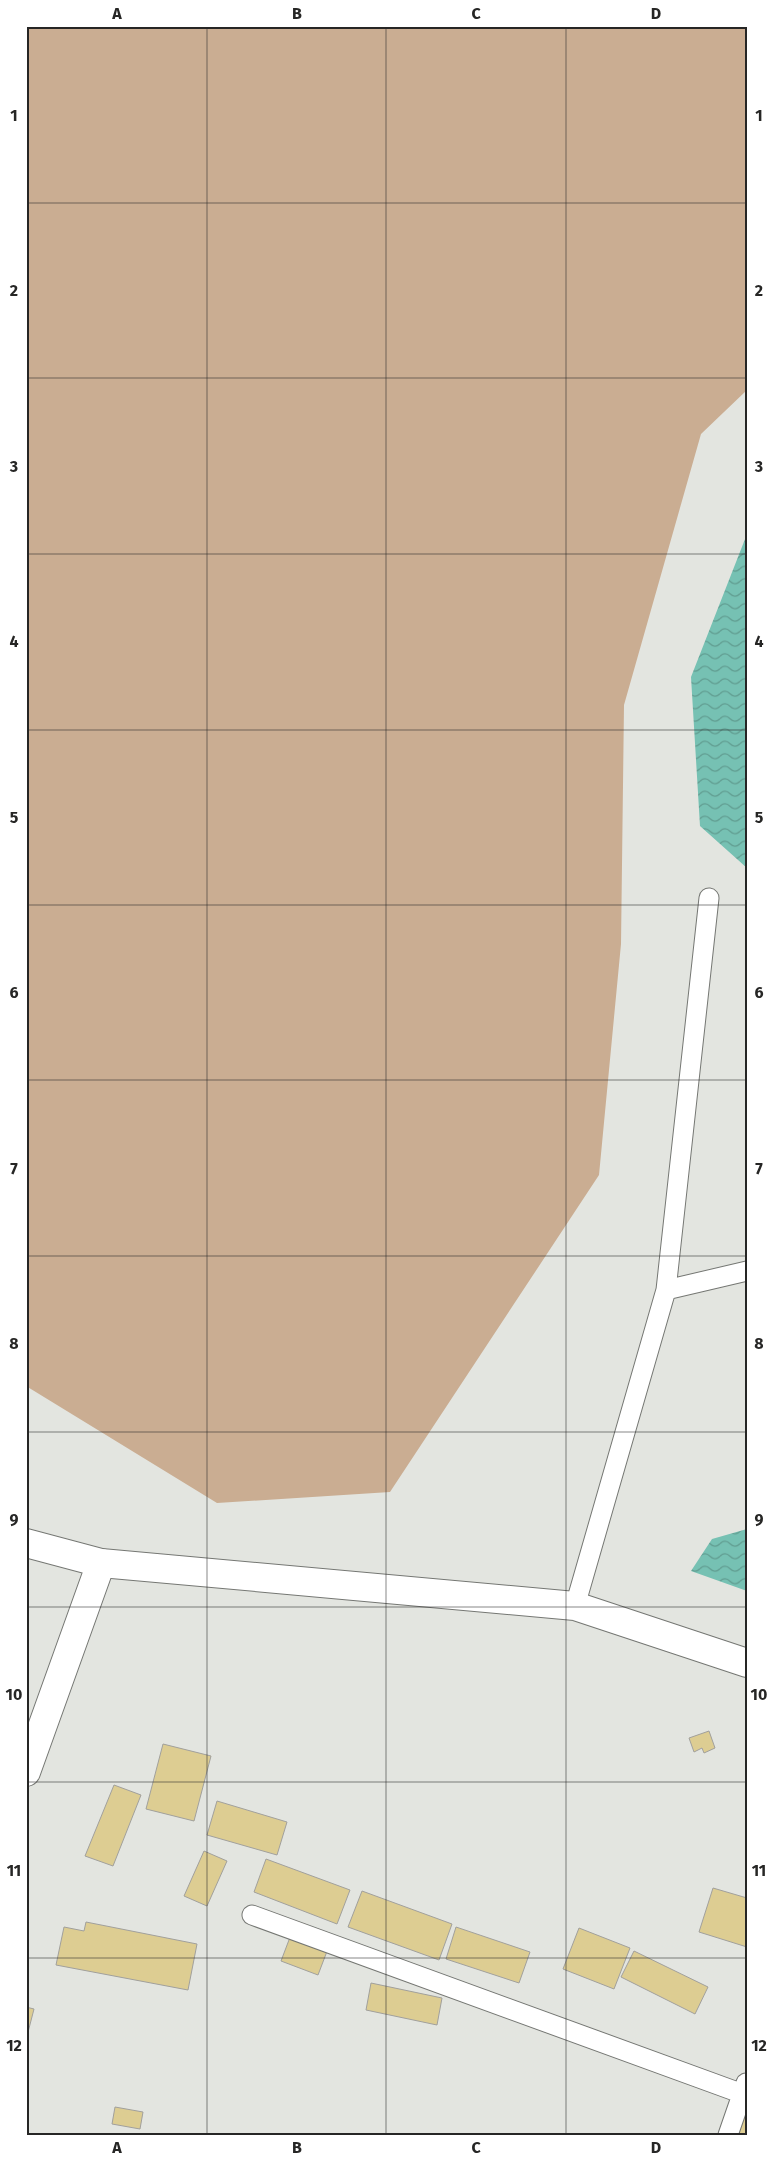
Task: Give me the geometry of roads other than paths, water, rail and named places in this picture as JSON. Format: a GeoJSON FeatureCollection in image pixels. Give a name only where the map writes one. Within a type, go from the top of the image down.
{"type":"FeatureCollection","features":[{"type":"Feature","properties":{"kind":"street"},"geometry":{"type":"LineString","coordinates":[[26,1543],[101,1563],[575,1606],[747,1663]]}},
{"type":"Feature","properties":{"kind":"street"},"geometry":{"type":"LineString","coordinates":[[26,1772],[101,1563]]}},
{"type":"Feature","properties":{"kind":"lane"},"geometry":{"type":"LineString","coordinates":[[575,1606],[666,1290],[709,898]]}},
{"type":"Feature","properties":{"kind":"lane"},"geometry":{"type":"LineString","coordinates":[[666,1290],[747,1271]]}},
{"type":"Feature","properties":{"kind":"lane"},"geometry":{"type":"LineString","coordinates":[[252,1915],[745,2088],[728,2135]]}},
{"type":"Feature","properties":{"kind":"water"},"geometry":{"type":"Polygon","coordinates":[[[747,534],[747,868],[700,826],[691,677],[747,534]]]}},
{"type":"Feature","properties":{"kind":"water"},"geometry":{"type":"Polygon","coordinates":[[[747,1529],[747,1591],[691,1571],[712,1539],[747,1529]]]}}]}
